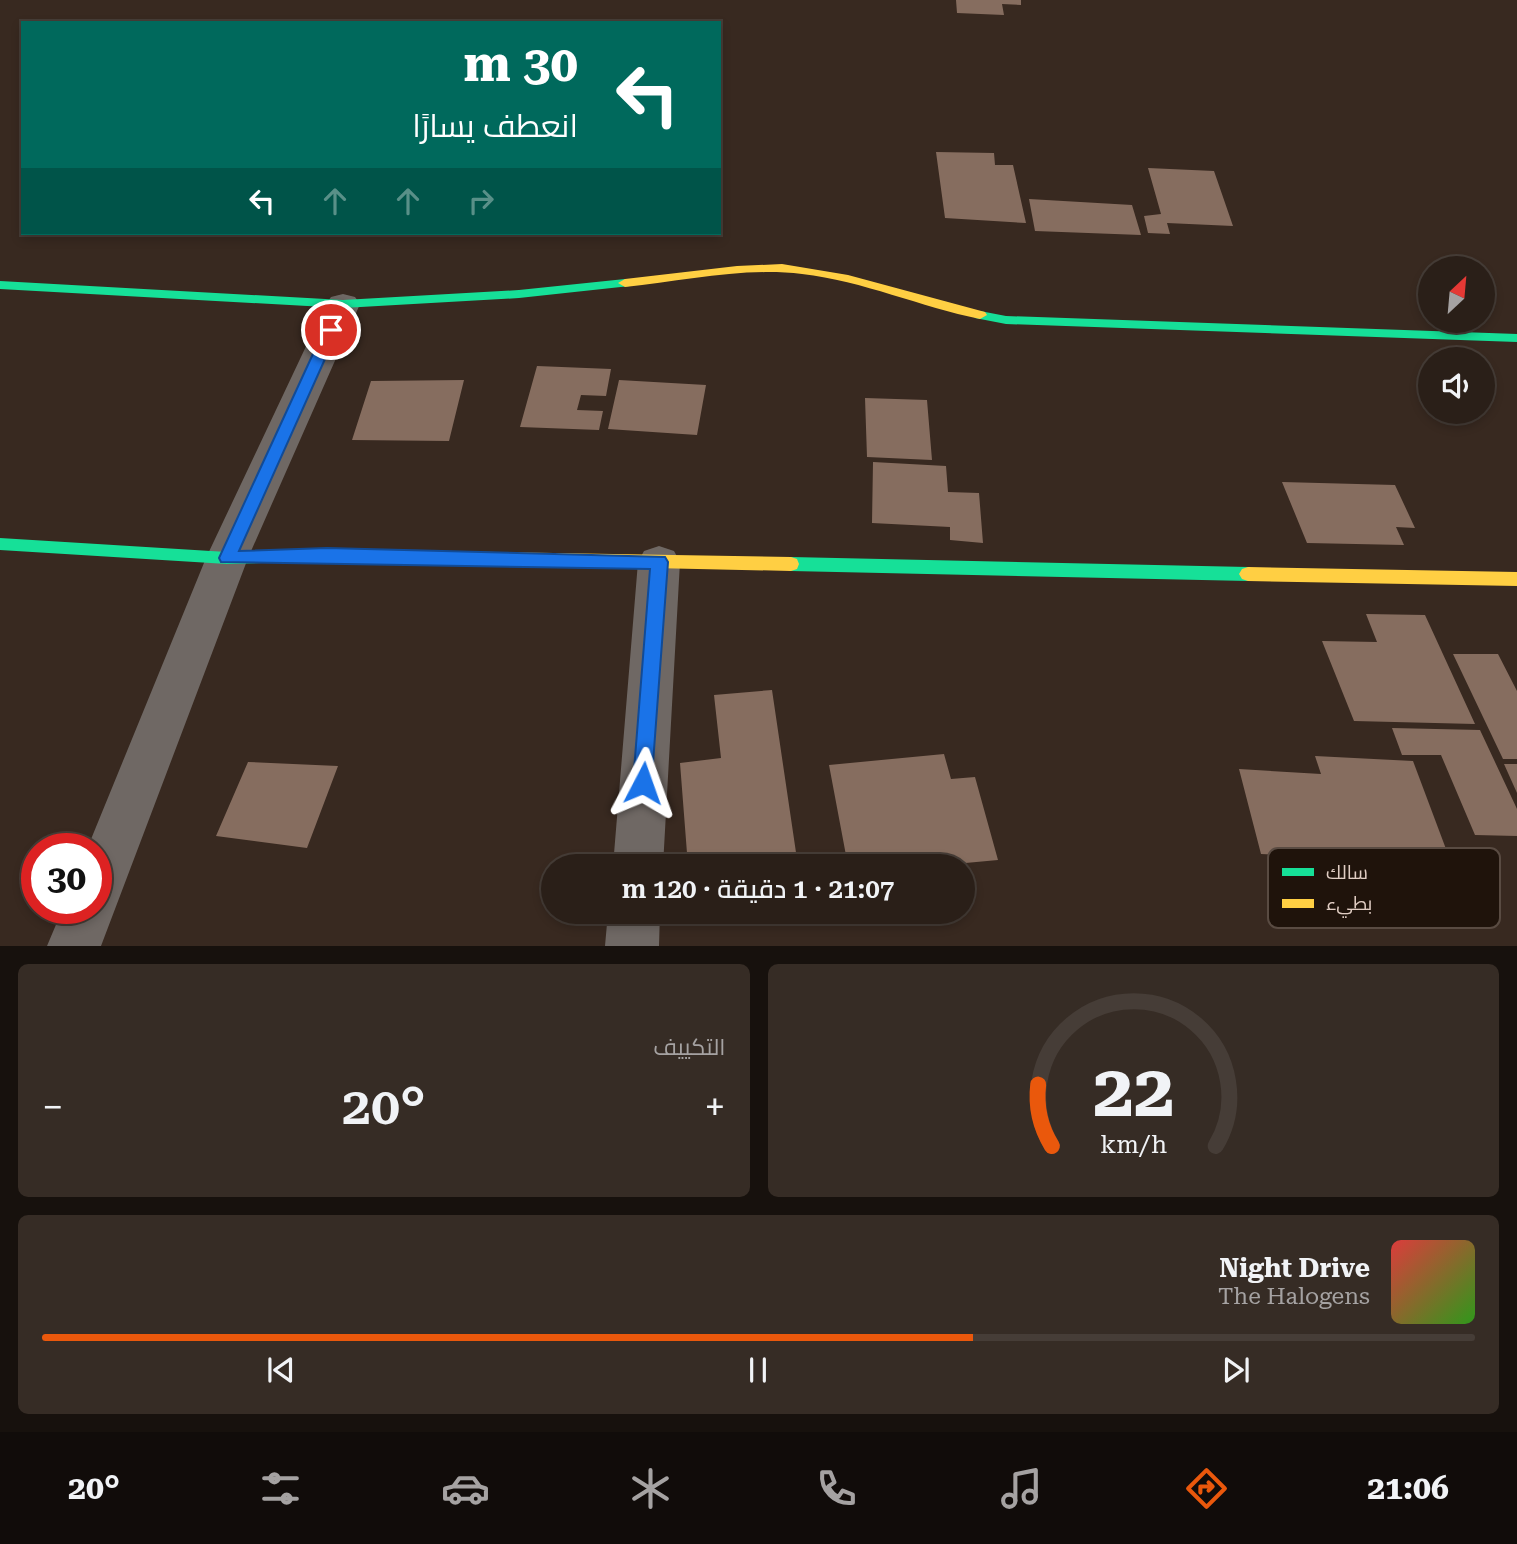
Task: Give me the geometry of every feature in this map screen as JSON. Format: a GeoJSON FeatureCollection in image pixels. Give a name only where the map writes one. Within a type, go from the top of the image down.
{"type":"FeatureCollection","features":[{"type":"Feature","properties":{"kind":"street"},"geometry":{"type":"LineString","coordinates":[[0,285],[343,304],[519,294],[756,271],[800,270],[844,278],[957,311],[1006,320],[1517,338]]}},
{"type":"Feature","properties":{"kind":"street"},"geometry":{"type":"LineString","coordinates":[[112,850],[228,558],[343,304]]}},
{"type":"Feature","properties":{"kind":"street"},"geometry":{"type":"LineString","coordinates":[[0,544],[228,558],[327,555],[1517,579]]}},
{"type":"Feature","properties":{"kind":"street"},"geometry":{"type":"LineString","coordinates":[[639,854],[659,562]]}},
{"type":"Feature","properties":{"kind":"street"},"geometry":{"type":"LineString","coordinates":[[74,946],[83,924]]}},
{"type":"Feature","properties":{"kind":"street"},"geometry":{"type":"LineString","coordinates":[[632,946],[633,924]]}},
{"type":"Feature","properties":{"kind":"building"},"geometry":{"type":"Polygon","coordinates":[[[956,0],[1021,0],[1021,5],[1002,4],[1004,15],[957,13],[956,0]]]}},
{"type":"Feature","properties":{"kind":"building"},"geometry":{"type":"Polygon","coordinates":[[[936,152],[994,153],[995,165],[1013,165],[1026,223],[945,218],[936,152]]]}},
{"type":"Feature","properties":{"kind":"building"},"geometry":{"type":"Polygon","coordinates":[[[1148,168],[1214,171],[1233,226],[1167,223],[1170,234],[1148,233],[1144,216],[1161,214],[1148,168]]]}},
{"type":"Feature","properties":{"kind":"building"},"geometry":{"type":"Polygon","coordinates":[[[1029,199],[1132,205],[1141,235],[1035,231],[1029,199]]]}},
{"type":"Feature","properties":{"kind":"building"},"geometry":{"type":"Polygon","coordinates":[[[537,366],[611,369],[606,396],[581,395],[577,410],[603,411],[599,430],[520,427],[537,366]]]}},
{"type":"Feature","properties":{"kind":"building"},"geometry":{"type":"Polygon","coordinates":[[[464,380],[449,441],[352,440],[371,381],[464,380]]]}},
{"type":"Feature","properties":{"kind":"building"},"geometry":{"type":"Polygon","coordinates":[[[619,380],[706,385],[697,435],[608,429],[619,380]]]}},
{"type":"Feature","properties":{"kind":"building"},"geometry":{"type":"Polygon","coordinates":[[[865,398],[927,400],[932,460],[867,457],[865,398]]]}},
{"type":"Feature","properties":{"kind":"building"},"geometry":{"type":"Polygon","coordinates":[[[873,462],[946,466],[948,492],[979,493],[983,543],[950,540],[950,527],[872,523],[873,462]]]}},
{"type":"Feature","properties":{"kind":"building"},"geometry":{"type":"Polygon","coordinates":[[[1282,482],[1395,485],[1415,528],[1396,527],[1404,545],[1307,543],[1282,482]]]}},
{"type":"Feature","properties":{"kind":"building"},"geometry":{"type":"Polygon","coordinates":[[[1366,614],[1425,615],[1475,724],[1354,721],[1322,641],[1377,642],[1366,614]]]}},
{"type":"Feature","properties":{"kind":"building"},"geometry":{"type":"Polygon","coordinates":[[[1453,654],[1498,654],[1517,691],[1517,759],[1503,759],[1453,654]]]}},
{"type":"Feature","properties":{"kind":"building"},"geometry":{"type":"Polygon","coordinates":[[[772,690],[796,854],[687,854],[680,763],[721,758],[714,695],[772,690]]]}},
{"type":"Feature","properties":{"kind":"building"},"geometry":{"type":"Polygon","coordinates":[[[1392,728],[1480,730],[1517,809],[1517,836],[1475,835],[1441,755],[1402,755],[1392,728]]]}},
{"type":"Feature","properties":{"kind":"building"},"geometry":{"type":"Polygon","coordinates":[[[944,754],[951,779],[975,777],[998,860],[975,862],[975,854],[846,854],[829,765],[944,754]]]}},
{"type":"Feature","properties":{"kind":"building"},"geometry":{"type":"Polygon","coordinates":[[[1315,756],[1413,761],[1446,848],[1268,848],[1268,854],[1261,854],[1239,769],[1321,774],[1315,756]]]}},
{"type":"Feature","properties":{"kind":"building"},"geometry":{"type":"Polygon","coordinates":[[[248,762],[338,766],[307,848],[216,836],[248,762]]]}},
{"type":"Feature","properties":{"kind":"building"},"geometry":{"type":"Polygon","coordinates":[[[1504,764],[1517,764],[1517,793],[1504,764]]]}},
{"type":"Feature","properties":{"kind":"traffic: fast"},"geometry":{"type":"LineString","coordinates":[[0,285],[343,304],[519,294],[625,283]]}},
{"type":"Feature","properties":{"kind":"traffic: fast"},"geometry":{"type":"LineString","coordinates":[[980,315],[1006,320],[1517,338]]}},
{"type":"Feature","properties":{"kind":"traffic: fast"},"geometry":{"type":"LineString","coordinates":[[0,544],[227,558],[327,555],[433,557]]}},
{"type":"Feature","properties":{"kind":"traffic: fast"},"geometry":{"type":"LineString","coordinates":[[791,564],[1248,574]]}},
{"type":"Feature","properties":{"kind":"traffic: slow"},"geometry":{"type":"LineString","coordinates":[[625,283],[737,270],[782,268],[848,279],[980,315]]}},
{"type":"Feature","properties":{"kind":"traffic: slow"},"geometry":{"type":"LineString","coordinates":[[433,557],[791,564]]}},
{"type":"Feature","properties":{"kind":"traffic: slow"},"geometry":{"type":"LineString","coordinates":[[1248,574],[1517,579]]}},
{"type":"Feature","properties":{"kind":"route"},"geometry":{"type":"LineString","coordinates":[[331,330],[228,558],[327,555],[659,562],[643,783]]}}]}
